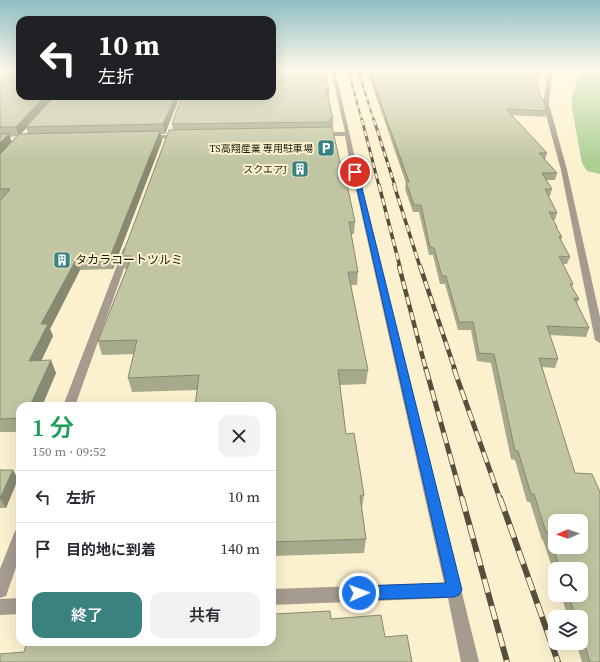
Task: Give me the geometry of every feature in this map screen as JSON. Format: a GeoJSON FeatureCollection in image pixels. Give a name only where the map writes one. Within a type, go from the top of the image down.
{"type":"FeatureCollection","features":[{"type":"Feature","properties":{"kind":"street"},"geometry":{"type":"LineString","coordinates":[[341,101],[352,158],[470,662]]}},
{"type":"Feature","properties":{"kind":"street"},"geometry":{"type":"LineString","coordinates":[[546,101],[564,170],[600,340]]}},
{"type":"Feature","properties":{"kind":"street"},"geometry":{"type":"LineString","coordinates":[[312,134],[348,134]]}},
{"type":"Feature","properties":{"kind":"street"},"geometry":{"type":"LineString","coordinates":[[145,137],[185,137]]}},
{"type":"Feature","properties":{"kind":"street"},"geometry":{"type":"LineString","coordinates":[[70,402],[130,242]]}},
{"type":"Feature","properties":{"kind":"street"},"geometry":{"type":"LineString","coordinates":[[0,590],[16,547]]}},
{"type":"Feature","properties":{"kind":"street"},"geometry":{"type":"LineString","coordinates":[[276,596],[454,590]]}},
{"type":"Feature","properties":{"kind":"street"},"geometry":{"type":"LineString","coordinates":[[0,607],[16,606]]}},
{"type":"Feature","properties":{"kind":"building"},"geometry":{"type":"Polygon","coordinates":[[[0,101],[40,101],[16,127],[0,127],[0,101]]]}},
{"type":"Feature","properties":{"kind":"building"},"geometry":{"type":"Polygon","coordinates":[[[50,101],[174,101],[163,124],[26,127],[50,101]]]}},
{"type":"Feature","properties":{"kind":"building"},"geometry":{"type":"Polygon","coordinates":[[[180,101],[329,101],[333,119],[330,119],[330,122],[172,124],[180,101]]]}},
{"type":"Feature","properties":{"kind":"building"},"geometry":{"type":"Polygon","coordinates":[[[380,101],[544,101],[547,111],[506,109],[547,153],[539,153],[557,173],[542,173],[552,189],[545,189],[557,213],[549,212],[562,237],[559,237],[570,257],[559,256],[573,284],[570,284],[579,299],[574,298],[589,328],[547,326],[558,359],[539,358],[575,473],[592,474],[600,492],[600,662],[590,662],[586,650],[588,650],[588,610],[573,610],[571,602],[588,602],[588,562],[558,562],[555,554],[588,554],[588,514],[548,514],[548,532],[546,532],[534,494],[531,494],[518,451],[515,451],[494,354],[479,353],[473,322],[459,322],[446,276],[442,276],[434,248],[430,247],[421,205],[414,205],[406,182],[409,182],[380,101]]]}},
{"type":"Feature","properties":{"kind":"building"},"geometry":{"type":"Polygon","coordinates":[[[332,127],[343,175],[345,175],[355,222],[349,222],[358,272],[348,272],[368,370],[338,370],[346,434],[354,433],[364,495],[360,496],[366,539],[276,542],[276,402],[196,402],[199,375],[128,378],[137,340],[98,341],[132,256],[122,256],[169,130],[332,127]]]}},
{"type":"Feature","properties":{"kind":"building"},"geometry":{"type":"Polygon","coordinates":[[[160,131],[110,257],[77,258],[41,324],[48,324],[29,361],[51,360],[32,402],[16,402],[16,418],[0,419],[0,201],[10,189],[0,189],[0,154],[19,134],[160,131]]]}},
{"type":"Feature","properties":{"kind":"building"},"geometry":{"type":"Polygon","coordinates":[[[0,134],[9,134],[0,143],[0,134]]]}},
{"type":"Feature","properties":{"kind":"building"},"geometry":{"type":"Polygon","coordinates":[[[0,470],[13,470],[0,498],[0,470]]]}},
{"type":"Feature","properties":{"kind":"building"},"geometry":{"type":"Polygon","coordinates":[[[330,611],[331,619],[381,615],[385,637],[407,635],[412,662],[0,662],[0,654],[24,652],[26,646],[276,646],[276,614],[330,611]]]}},
{"type":"Feature","properties":{"kind":"waterway"},"geometry":{"type":"LineString","coordinates":[[586,101],[586,109],[600,163]]}},
{"type":"Feature","properties":{"kind":"railway"},"geometry":{"type":"LineString","coordinates":[[356,101],[362,121]]}},
{"type":"Feature","properties":{"kind":"railway"},"geometry":{"type":"LineString","coordinates":[[368,101],[374,121]]}},
{"type":"Feature","properties":{"kind":"railway"},"geometry":{"type":"LineString","coordinates":[[362,120],[379,186]]}},
{"type":"Feature","properties":{"kind":"railway"},"geometry":{"type":"LineString","coordinates":[[374,120],[395,186]]}},
{"type":"Feature","properties":{"kind":"railway"},"geometry":{"type":"LineString","coordinates":[[379,185],[400,267]]}},
{"type":"Feature","properties":{"kind":"railway"},"geometry":{"type":"LineString","coordinates":[[394,185],[420,267]]}},
{"type":"Feature","properties":{"kind":"railway"},"geometry":{"type":"LineString","coordinates":[[399,266],[426,370]]}},
{"type":"Feature","properties":{"kind":"railway"},"geometry":{"type":"LineString","coordinates":[[420,266],[455,370]]}},
{"type":"Feature","properties":{"kind":"railway"},"geometry":{"type":"LineString","coordinates":[[426,369],[462,499]]}},
{"type":"Feature","properties":{"kind":"railway"},"geometry":{"type":"LineString","coordinates":[[454,369],[500,499]]}},
{"type":"Feature","properties":{"kind":"railway"},"geometry":{"type":"LineString","coordinates":[[462,498],[507,662]]}},
{"type":"Feature","properties":{"kind":"railway"},"geometry":{"type":"LineString","coordinates":[[500,498],[558,662]]}},
{"type":"Feature","properties":{"kind":"place","name":"TS高翔産業 専用駐車場"},"geometry":{"type":"Point","coordinates":[326,148]}},
{"type":"Feature","properties":{"kind":"place","name":"スクエアJ"},"geometry":{"type":"Point","coordinates":[300,169]}},
{"type":"Feature","properties":{"kind":"place","name":"タカラコートツルミ"},"geometry":{"type":"Point","coordinates":[62,260]}},
{"type":"Feature","properties":{"kind":"route"},"geometry":{"type":"LineString","coordinates":[[355,172],[454,590],[359,593]]}}]}
